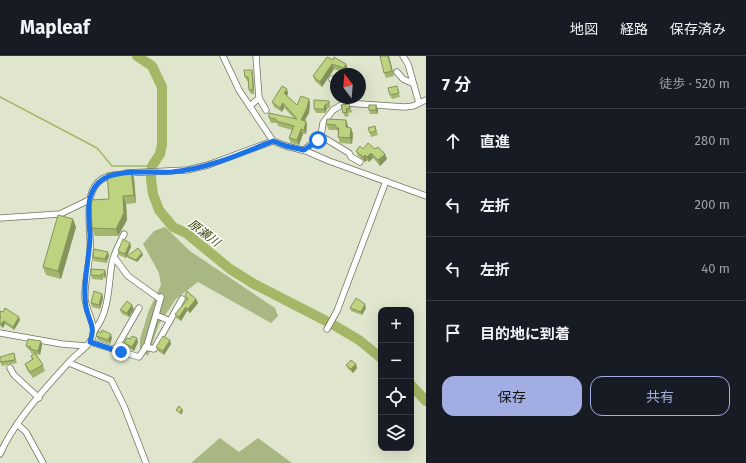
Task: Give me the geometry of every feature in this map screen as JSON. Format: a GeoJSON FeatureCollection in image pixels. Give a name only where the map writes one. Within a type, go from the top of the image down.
{"type":"FeatureCollection","features":[{"type":"Feature","properties":{"kind":"street"},"geometry":{"type":"LineString","coordinates":[[223,56],[240,90],[273,141],[304,150],[328,161],[347,166],[426,196]]}},
{"type":"Feature","properties":{"kind":"street"},"geometry":{"type":"LineString","coordinates":[[256,56],[259,98],[266,110]]}},
{"type":"Feature","properties":{"kind":"street"},"geometry":{"type":"LineString","coordinates":[[403,56],[408,64],[412,83],[419,103]]}},
{"type":"Feature","properties":{"kind":"street"},"geometry":{"type":"LineString","coordinates":[[397,72],[403,79],[412,83]]}},
{"type":"Feature","properties":{"kind":"street"},"geometry":{"type":"LineString","coordinates":[[250,106],[259,98]]}},
{"type":"Feature","properties":{"kind":"street"},"geometry":{"type":"LineString","coordinates":[[366,102],[405,107],[426,100]]}},
{"type":"Feature","properties":{"kind":"street"},"geometry":{"type":"LineString","coordinates":[[304,150],[322,136],[323,123],[333,110],[343,104]]}},
{"type":"Feature","properties":{"kind":"street"},"geometry":{"type":"LineString","coordinates":[[322,136],[349,153],[360,162]]}},
{"type":"Feature","properties":{"kind":"street"},"geometry":{"type":"LineString","coordinates":[[94,330],[85,299],[90,250],[89,200],[92,191],[104,178],[139,172],[187,170],[208,165],[273,141]]}},
{"type":"Feature","properties":{"kind":"street"},"geometry":{"type":"LineString","coordinates":[[347,166],[352,157]]}},
{"type":"Feature","properties":{"kind":"street"},"geometry":{"type":"LineString","coordinates":[[327,329],[336,312],[386,181]]}},
{"type":"Feature","properties":{"kind":"street"},"geometry":{"type":"LineString","coordinates":[[0,218],[60,214],[89,200]]}},
{"type":"Feature","properties":{"kind":"street"},"geometry":{"type":"LineString","coordinates":[[0,454],[17,424],[69,363],[88,344],[94,330],[98,326],[109,295],[114,257],[124,234]]}},
{"type":"Feature","properties":{"kind":"street"},"geometry":{"type":"LineString","coordinates":[[0,333],[62,344],[88,344],[115,350],[138,358],[145,347],[161,298],[128,276],[114,257]]}},
{"type":"Feature","properties":{"kind":"street"},"geometry":{"type":"LineString","coordinates":[[145,347],[154,349],[182,299]]}},
{"type":"Feature","properties":{"kind":"street"},"geometry":{"type":"LineString","coordinates":[[115,350],[139,308]]}},
{"type":"Feature","properties":{"kind":"street"},"geometry":{"type":"LineString","coordinates":[[156,315],[170,321]]}},
{"type":"Feature","properties":{"kind":"street"},"geometry":{"type":"LineString","coordinates":[[69,363],[111,380],[124,406],[134,437],[146,463]]}},
{"type":"Feature","properties":{"kind":"street"},"geometry":{"type":"LineString","coordinates":[[10,368],[14,375],[39,398]]}},
{"type":"Feature","properties":{"kind":"street"},"geometry":{"type":"LineString","coordinates":[[17,424],[26,432],[43,463]]}},
{"type":"Feature","properties":{"kind":"green space"},"geometry":{"type":"Polygon","coordinates":[[[165,227],[190,251],[275,308],[278,316],[271,323],[198,282],[176,299],[159,324],[148,356],[140,350],[140,339],[149,310],[161,285],[159,273],[143,244],[154,231],[165,227]]]}},
{"type":"Feature","properties":{"kind":"green space"},"geometry":{"type":"Polygon","coordinates":[[[220,438],[239,452],[258,438],[292,463],[191,463],[220,438]]]}},
{"type":"Feature","properties":{"kind":"building"},"geometry":{"type":"Polygon","coordinates":[[[380,56],[388,56],[392,71],[384,73],[380,56]]]}},
{"type":"Feature","properties":{"kind":"building"},"geometry":{"type":"Polygon","coordinates":[[[327,57],[333,60],[334,57],[346,64],[344,68],[332,64],[320,82],[313,76],[327,57]]]}},
{"type":"Feature","properties":{"kind":"building"},"geometry":{"type":"Polygon","coordinates":[[[244,70],[252,70],[253,90],[249,90],[248,77],[245,77],[244,70]]]}},
{"type":"Feature","properties":{"kind":"building"},"geometry":{"type":"Polygon","coordinates":[[[282,86],[287,89],[284,93],[297,105],[301,96],[309,99],[307,108],[301,120],[306,121],[304,130],[301,129],[297,140],[289,138],[294,126],[269,118],[269,113],[297,119],[283,103],[280,108],[272,102],[282,86]]]}},
{"type":"Feature","properties":{"kind":"building"},"geometry":{"type":"Polygon","coordinates":[[[397,86],[399,93],[390,95],[388,88],[397,86]]]}},
{"type":"Feature","properties":{"kind":"building"},"geometry":{"type":"Polygon","coordinates":[[[314,100],[329,101],[329,103],[325,105],[324,109],[314,109],[314,100]]]}},
{"type":"Feature","properties":{"kind":"building"},"geometry":{"type":"Polygon","coordinates":[[[349,104],[350,108],[346,109],[347,112],[343,113],[341,105],[349,104]]]}},
{"type":"Feature","properties":{"kind":"building"},"geometry":{"type":"Polygon","coordinates":[[[369,105],[376,105],[376,110],[369,110],[369,105]]]}},
{"type":"Feature","properties":{"kind":"building"},"geometry":{"type":"Polygon","coordinates":[[[327,119],[346,120],[346,127],[351,128],[350,138],[338,137],[339,128],[336,128],[336,125],[326,124],[327,119]]]}},
{"type":"Feature","properties":{"kind":"building"},"geometry":{"type":"Polygon","coordinates":[[[375,126],[376,131],[370,133],[368,128],[375,126]]]}},
{"type":"Feature","properties":{"kind":"building"},"geometry":{"type":"Polygon","coordinates":[[[368,143],[375,149],[378,147],[385,154],[378,160],[371,153],[367,157],[365,155],[363,157],[356,151],[360,146],[363,149],[368,143]]]}},
{"type":"Feature","properties":{"kind":"building"},"geometry":{"type":"Polygon","coordinates":[[[131,170],[134,195],[123,196],[124,213],[116,229],[92,228],[91,200],[109,199],[107,173],[131,170]]]}},
{"type":"Feature","properties":{"kind":"building"},"geometry":{"type":"Polygon","coordinates":[[[58,215],[73,219],[58,271],[43,267],[58,215]]]}},
{"type":"Feature","properties":{"kind":"building"},"geometry":{"type":"Polygon","coordinates":[[[123,239],[130,243],[125,254],[118,251],[123,239]]]}},
{"type":"Feature","properties":{"kind":"building"},"geometry":{"type":"Polygon","coordinates":[[[138,248],[142,253],[136,260],[127,256],[138,248]]]}},
{"type":"Feature","properties":{"kind":"building"},"geometry":{"type":"Polygon","coordinates":[[[94,249],[108,252],[105,259],[93,257],[94,249]]]}},
{"type":"Feature","properties":{"kind":"building"},"geometry":{"type":"Polygon","coordinates":[[[91,269],[105,270],[104,274],[101,274],[101,276],[91,275],[91,269]]]}},
{"type":"Feature","properties":{"kind":"building"},"geometry":{"type":"Polygon","coordinates":[[[94,291],[102,294],[99,305],[91,303],[94,291]]]}},
{"type":"Feature","properties":{"kind":"building"},"geometry":{"type":"Polygon","coordinates":[[[187,291],[196,299],[188,309],[186,307],[179,317],[175,314],[188,299],[185,296],[187,291]]]}},
{"type":"Feature","properties":{"kind":"building"},"geometry":{"type":"Polygon","coordinates":[[[356,298],[365,304],[361,312],[350,308],[356,298]]]}},
{"type":"Feature","properties":{"kind":"building"},"geometry":{"type":"Polygon","coordinates":[[[127,301],[132,305],[127,313],[120,310],[127,301]]]}},
{"type":"Feature","properties":{"kind":"building"},"geometry":{"type":"Polygon","coordinates":[[[5,308],[19,317],[13,327],[4,321],[1,324],[0,323],[0,311],[3,312],[5,308]]]}},
{"type":"Feature","properties":{"kind":"building"},"geometry":{"type":"Polygon","coordinates":[[[102,330],[111,334],[108,340],[96,336],[98,331],[101,333],[102,330]]]}},
{"type":"Feature","properties":{"kind":"building"},"geometry":{"type":"Polygon","coordinates":[[[132,336],[137,338],[132,347],[124,343],[127,338],[130,339],[132,336]]]}},
{"type":"Feature","properties":{"kind":"building"},"geometry":{"type":"Polygon","coordinates":[[[163,336],[170,340],[163,351],[156,347],[163,336]]]}},
{"type":"Feature","properties":{"kind":"building"},"geometry":{"type":"Polygon","coordinates":[[[28,339],[41,341],[38,351],[30,349],[31,347],[26,346],[28,339]]]}},
{"type":"Feature","properties":{"kind":"building"},"geometry":{"type":"Polygon","coordinates":[[[14,353],[15,360],[0,362],[0,357],[14,353]]]}},
{"type":"Feature","properties":{"kind":"building"},"geometry":{"type":"Polygon","coordinates":[[[35,353],[43,365],[30,372],[25,364],[33,359],[31,356],[35,353]]]}},
{"type":"Feature","properties":{"kind":"building"},"geometry":{"type":"Polygon","coordinates":[[[351,360],[356,364],[351,369],[346,365],[351,360]]]}},
{"type":"Feature","properties":{"kind":"building"},"geometry":{"type":"Polygon","coordinates":[[[179,406],[182,409],[180,413],[176,410],[179,406]]]}},
{"type":"Feature","properties":{"kind":"waterway","name":"原瀬川"},"geometry":{"type":"LineString","coordinates":[[137,56],[152,66],[162,87],[162,144],[160,154],[152,166],[151,179],[153,194],[159,210],[173,227],[186,233],[230,269],[254,284],[332,324],[359,340],[378,356]]}},
{"type":"Feature","properties":{"kind":"waterway"},"geometry":{"type":"LineString","coordinates":[[0,97],[97,148],[112,166],[152,166]]}},
{"type":"Feature","properties":{"kind":"waterway","name":"原瀬川"},"geometry":{"type":"LineString","coordinates":[[414,388],[426,401]]}},
{"type":"Feature","properties":{"kind":"route"},"geometry":{"type":"LineString","coordinates":[[121,352],[90,342],[94,330],[85,299],[90,250],[89,200],[92,191],[99,182],[104,178],[122,174],[187,170],[208,165],[273,141],[304,150],[318,140]]}}]}
